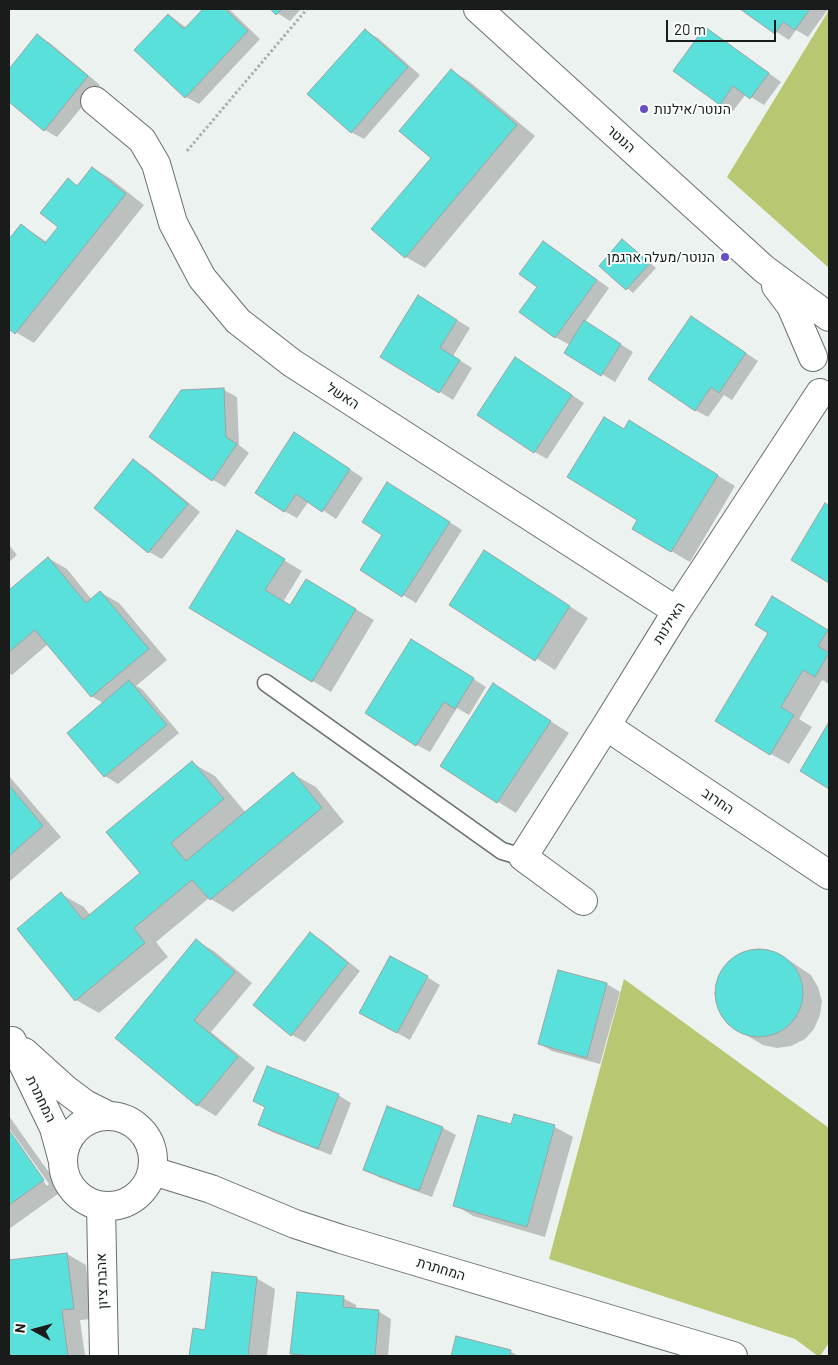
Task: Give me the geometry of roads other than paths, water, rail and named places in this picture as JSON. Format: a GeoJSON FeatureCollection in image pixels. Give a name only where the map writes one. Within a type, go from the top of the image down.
{"type":"FeatureCollection","features":[{"type":"Feature","properties":{"kind":"street","name":"הנוטר"},"geometry":{"type":"LineString","coordinates":[[478,9],[764,269],[829,317]]}},
{"type":"Feature","properties":{"kind":"street","name":"האשל"},"geometry":{"type":"LineString","coordinates":[[95,101],[142,140],[156,164],[173,223],[202,278],[238,321],[292,363],[677,611]]}},
{"type":"Feature","properties":{"kind":"street","name":"הנוטר"},"geometry":{"type":"LineString","coordinates":[[764,269],[791,306],[813,357]]}},
{"type":"Feature","properties":{"kind":"street"},"geometry":{"type":"LineString","coordinates":[[825,396],[813,381],[811,370],[813,357],[818,346],[829,336]]}},
{"type":"Feature","properties":{"kind":"street","name":"האילנות"},"geometry":{"type":"LineString","coordinates":[[523,857],[677,611],[825,396]]}},
{"type":"Feature","properties":{"kind":"street","name":"החרוב"},"geometry":{"type":"LineString","coordinates":[[606,726],[829,875]]}},
{"type":"Feature","properties":{"kind":"street"},"geometry":{"type":"LineString","coordinates":[[523,857],[584,901]]}},
{"type":"Feature","properties":{"kind":"street","name":"המחתרת"},"geometry":{"type":"LineString","coordinates":[[10,1039],[78,1099],[109,1116]]}},
{"type":"Feature","properties":{"kind":"street","name":"המחתרת"},"geometry":{"type":"LineString","coordinates":[[10,1039],[54,1128],[63,1161]]}},
{"type":"Feature","properties":{"kind":"street"},"geometry":{"type":"LineString","coordinates":[[109,1116],[124,1118],[141,1129],[150,1142],[154,1155],[153,1171],[148,1183],[138,1196],[124,1204],[101,1206],[83,1198],[71,1187],[66,1177],[63,1161],[68,1139],[77,1128],[90,1120],[109,1116]]}},
{"type":"Feature","properties":{"kind":"street","name":"המחתרת"},"geometry":{"type":"LineString","coordinates":[[153,1171],[211,1189],[295,1224],[341,1239],[733,1356]]}},
{"type":"Feature","properties":{"kind":"street","name":"אהבת ציון"},"geometry":{"type":"LineString","coordinates":[[101,1206],[104,1356]]}},
{"type":"Feature","properties":{"kind":"lane"},"geometry":{"type":"LineString","coordinates":[[266,683],[502,851],[523,857]]}},
{"type":"Feature","properties":{"kind":"place","name":"הנוטר/אילנות"},"geometry":{"type":"Point","coordinates":[644,109]}},
{"type":"Feature","properties":{"kind":"place","name":"הנוטר/מעלה ארגמן"},"geometry":{"type":"Point","coordinates":[725,257]}}]}
